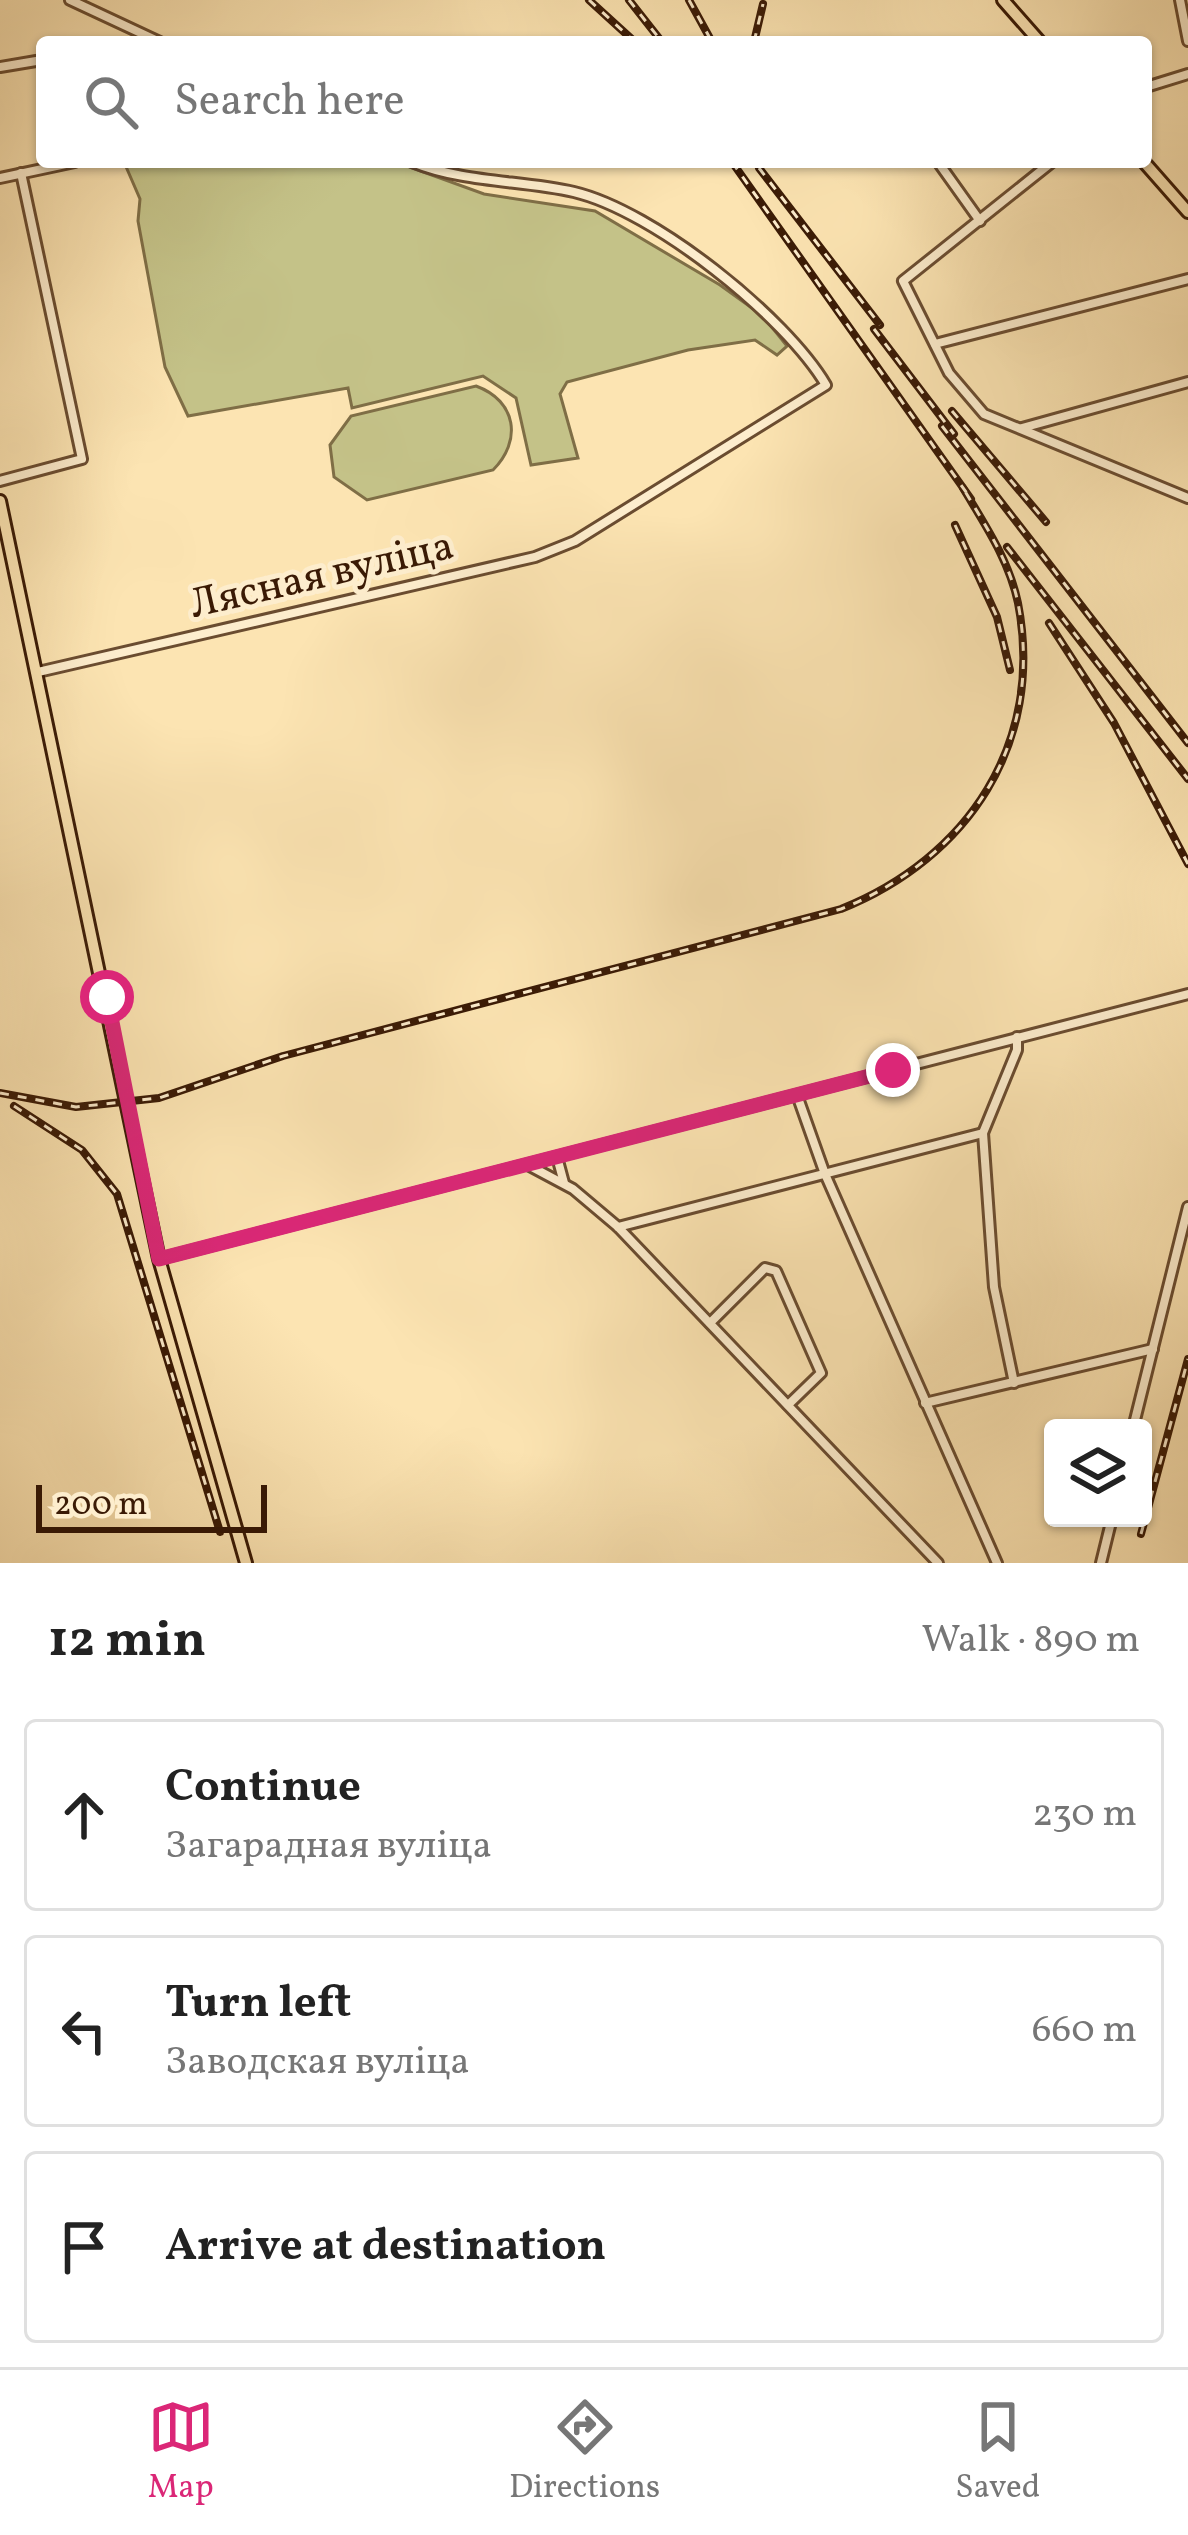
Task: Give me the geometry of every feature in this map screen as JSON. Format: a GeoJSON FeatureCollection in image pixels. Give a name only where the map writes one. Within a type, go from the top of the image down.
{"type":"FeatureCollection","features":[{"type":"Feature","properties":{"kind":"main road"},"geometry":{"type":"LineString","coordinates":[[1003,0],[1035,36]]}},
{"type":"Feature","properties":{"kind":"main road"},"geometry":{"type":"LineString","coordinates":[[1149,168],[1188,212]]}},
{"type":"Feature","properties":{"kind":"main road"},"geometry":{"type":"LineString","coordinates":[[0,501],[159,1259],[246,1563]]}},
{"type":"Feature","properties":{"kind":"street"},"geometry":{"type":"LineString","coordinates":[[70,0],[147,36]]}},
{"type":"Feature","properties":{"kind":"street"},"geometry":{"type":"LineString","coordinates":[[1180,0],[1188,41]]}},
{"type":"Feature","properties":{"kind":"street"},"geometry":{"type":"LineString","coordinates":[[0,67],[36,62]]}},
{"type":"Feature","properties":{"kind":"street"},"geometry":{"type":"LineString","coordinates":[[1152,85],[1188,74]]}},
{"type":"Feature","properties":{"kind":"street"},"geometry":{"type":"LineString","coordinates":[[0,178],[46,168]]}},
{"type":"Feature","properties":{"kind":"street","name":"Лясная вуліца"},"geometry":{"type":"LineString","coordinates":[[38,672],[535,557],[612,518],[826,385],[805,350],[776,319],[615,209],[578,193],[426,168]]}},
{"type":"Feature","properties":{"kind":"street"},"geometry":{"type":"LineString","coordinates":[[942,168],[980,220]]}},
{"type":"Feature","properties":{"kind":"street"},"geometry":{"type":"LineString","coordinates":[[1045,168],[903,281],[935,344],[984,414],[1188,498]]}},
{"type":"Feature","properties":{"kind":"street"},"geometry":{"type":"LineString","coordinates":[[0,481],[82,459],[21,173]]}},
{"type":"Feature","properties":{"kind":"street"},"geometry":{"type":"LineString","coordinates":[[935,344],[1188,279]]}},
{"type":"Feature","properties":{"kind":"street"},"geometry":{"type":"LineString","coordinates":[[1020,428],[1188,382]]}},
{"type":"Feature","properties":{"kind":"street"},"geometry":{"type":"LineString","coordinates":[[159,1259],[1188,994]]}},
{"type":"Feature","properties":{"kind":"street"},"geometry":{"type":"LineString","coordinates":[[1014,1383],[994,1287],[983,1133],[1018,1037]]}},
{"type":"Feature","properties":{"kind":"street"},"geometry":{"type":"LineString","coordinates":[[797,1095],[825,1174],[997,1563]]}},
{"type":"Feature","properties":{"kind":"street"},"geometry":{"type":"LineString","coordinates":[[618,1227],[983,1133]]}},
{"type":"Feature","properties":{"kind":"street"},"geometry":{"type":"LineString","coordinates":[[557,1157],[564,1183]]}},
{"type":"Feature","properties":{"kind":"street"},"geometry":{"type":"LineString","coordinates":[[526,1165],[564,1183],[618,1227],[938,1563]]}},
{"type":"Feature","properties":{"kind":"street"},"geometry":{"type":"LineString","coordinates":[[1135,1419],[1188,1207]]}},
{"type":"Feature","properties":{"kind":"street"},"geometry":{"type":"LineString","coordinates":[[710,1323],[765,1268],[776,1271],[820,1365],[820,1377],[788,1406]]}},
{"type":"Feature","properties":{"kind":"street"},"geometry":{"type":"LineString","coordinates":[[926,1403],[1153,1349]]}},
{"type":"Feature","properties":{"kind":"street"},"geometry":{"type":"LineString","coordinates":[[1101,1563],[1110,1527]]}},
{"type":"Feature","properties":{"kind":"shaded area"},"geometry":{"type":"Polygon","coordinates":[[[127,168],[412,168],[484,194],[595,211],[720,285],[763,316],[787,346],[777,355],[755,340],[688,350],[567,382],[560,394],[578,458],[531,465],[516,398],[483,376],[352,408],[348,388],[188,416],[165,367],[138,221],[140,199],[127,168]]]}},
{"type":"Feature","properties":{"kind":"shaded area"},"geometry":{"type":"Polygon","coordinates":[[[476,386],[500,401],[511,423],[508,447],[493,470],[367,500],[334,477],[330,445],[351,416],[476,386]]]}},
{"type":"Feature","properties":{"kind":"railway"},"geometry":{"type":"LineString","coordinates":[[589,0],[628,36]]}},
{"type":"Feature","properties":{"kind":"railway"},"geometry":{"type":"LineString","coordinates":[[629,0],[657,36]]}},
{"type":"Feature","properties":{"kind":"railway"},"geometry":{"type":"LineString","coordinates":[[689,0],[709,36]]}},
{"type":"Feature","properties":{"kind":"railway"},"geometry":{"type":"LineString","coordinates":[[755,36],[763,4]]}},
{"type":"Feature","properties":{"kind":"railway"},"geometry":{"type":"LineString","coordinates":[[736,168],[971,499]]}},
{"type":"Feature","properties":{"kind":"railway"},"geometry":{"type":"LineString","coordinates":[[759,168],[880,325]]}},
{"type":"Feature","properties":{"kind":"railway"},"geometry":{"type":"LineString","coordinates":[[874,329],[954,434]]}},
{"type":"Feature","properties":{"kind":"railway"},"geometry":{"type":"LineString","coordinates":[[952,411],[1046,522]]}},
{"type":"Feature","properties":{"kind":"railway"},"geometry":{"type":"LineString","coordinates":[[942,426],[1188,743]]}},
{"type":"Feature","properties":{"kind":"railway"},"geometry":{"type":"LineString","coordinates":[[0,1093],[76,1107],[159,1098],[283,1056],[841,909],[886,887],[960,827],[987,789],[1007,748],[1020,703],[1023,654],[1014,587],[963,488]]}},
{"type":"Feature","properties":{"kind":"railway"},"geometry":{"type":"LineString","coordinates":[[955,525],[997,617],[1010,670]]}},
{"type":"Feature","properties":{"kind":"railway"},"geometry":{"type":"LineString","coordinates":[[1007,547],[1188,779]]}},
{"type":"Feature","properties":{"kind":"railway"},"geometry":{"type":"LineString","coordinates":[[1049,623],[1114,723],[1188,864]]}},
{"type":"Feature","properties":{"kind":"railway"},"geometry":{"type":"LineString","coordinates":[[14,1106],[82,1150],[117,1194],[220,1532]]}},
{"type":"Feature","properties":{"kind":"railway"},"geometry":{"type":"LineString","coordinates":[[1141,1534],[1188,1359]]}},
{"type":"Feature","properties":{"kind":"route"},"geometry":{"type":"LineString","coordinates":[[107,997],[159,1259],[893,1070]]}}]}
